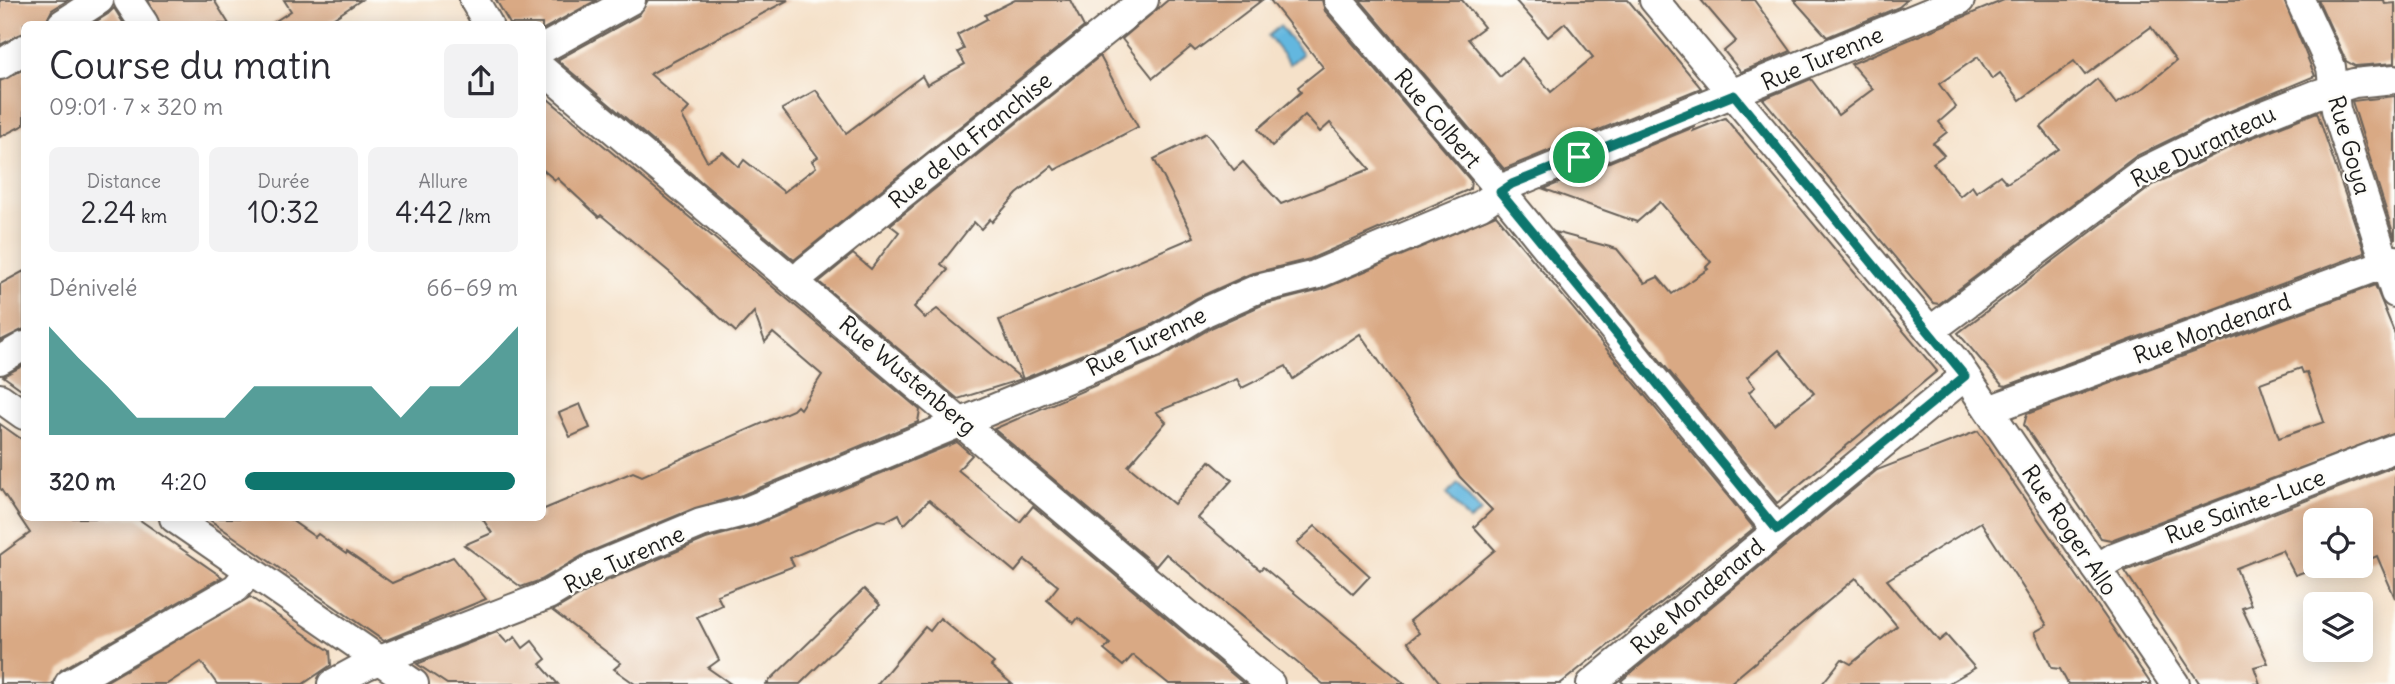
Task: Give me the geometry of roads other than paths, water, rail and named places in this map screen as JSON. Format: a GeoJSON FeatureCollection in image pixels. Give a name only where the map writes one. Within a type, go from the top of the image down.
{"type":"FeatureCollection","features":[{"type":"Feature","properties":{"kind":"street"},"geometry":{"type":"LineString","coordinates":[[67,21],[99,0]]}},
{"type":"Feature","properties":{"kind":"street"},"geometry":{"type":"LineString","coordinates":[[128,0],[142,21]]}},
{"type":"Feature","properties":{"kind":"street"},"geometry":{"type":"LineString","coordinates":[[474,0],[486,21]]}},
{"type":"Feature","properties":{"kind":"street"},"geometry":{"type":"LineString","coordinates":[[546,46],[631,0]]}},
{"type":"Feature","properties":{"kind":"street","name":"Rue de la Franchise"},"geometry":{"type":"LineString","coordinates":[[796,281],[1144,0]]}},
{"type":"Feature","properties":{"kind":"street","name":"Rue Colbert"},"geometry":{"type":"LineString","coordinates":[[1338,0],[1500,192],[1777,530]]}},
{"type":"Feature","properties":{"kind":"street","name":"Rue Roger Allo"},"geometry":{"type":"LineString","coordinates":[[1654,0],[1965,376],[2175,684]]}},
{"type":"Feature","properties":{"kind":"street","name":"Rue Turenne"},"geometry":{"type":"LineString","coordinates":[[332,684],[373,663],[548,595],[593,568],[701,523],[747,511],[1155,342],[1205,312],[1257,289],[1315,275],[1480,205],[1512,184],[1960,0]]}},
{"type":"Feature","properties":{"kind":"street","name":"Rue Goya"},"geometry":{"type":"LineString","coordinates":[[2300,0],[2331,67],[2336,110],[2390,262],[2395,293]]}},
{"type":"Feature","properties":{"kind":"street"},"geometry":{"type":"LineString","coordinates":[[0,65],[21,51]]}},
{"type":"Feature","properties":{"kind":"street","name":"Rue Wustenberg"},"geometry":{"type":"LineString","coordinates":[[546,72],[962,421],[1270,684]]}},
{"type":"Feature","properties":{"kind":"street","name":"Rue Duranteau"},"geometry":{"type":"LineString","coordinates":[[1930,331],[2131,179],[2229,129],[2333,89],[2354,83],[2395,79]]}},
{"type":"Feature","properties":{"kind":"street","name":"Rue Mondenard"},"geometry":{"type":"LineString","coordinates":[[1989,410],[2390,262]]}},
{"type":"Feature","properties":{"kind":"street"},"geometry":{"type":"LineString","coordinates":[[0,360],[21,348]]}},
{"type":"Feature","properties":{"kind":"street","name":"Rue Mondenard"},"geometry":{"type":"LineString","coordinates":[[1591,684],[1965,376]]}},
{"type":"Feature","properties":{"kind":"street"},"geometry":{"type":"LineString","coordinates":[[0,398],[21,413]]}},
{"type":"Feature","properties":{"kind":"street","name":"Rue Sainte-Luce"},"geometry":{"type":"LineString","coordinates":[[2096,568],[2113,557],[2395,448]]}},
{"type":"Feature","properties":{"kind":"street"},"geometry":{"type":"LineString","coordinates":[[178,521],[373,663],[393,684]]}},
{"type":"Feature","properties":{"kind":"street"},"geometry":{"type":"LineString","coordinates":[[69,684],[236,588],[250,571]]}},
{"type":"Feature","properties":{"kind":"street"},"geometry":{"type":"LineString","coordinates":[[373,663],[414,684]]}},
{"type":"Feature","properties":{"kind":"water"},"geometry":{"type":"Polygon","coordinates":[[[1280,26],[1302,54],[1290,64],[1268,36],[1280,26]]]}},
{"type":"Feature","properties":{"kind":"water"},"geometry":{"type":"Polygon","coordinates":[[[1458,484],[1481,512],[1469,521],[1447,494],[1458,484]]]}}]}
